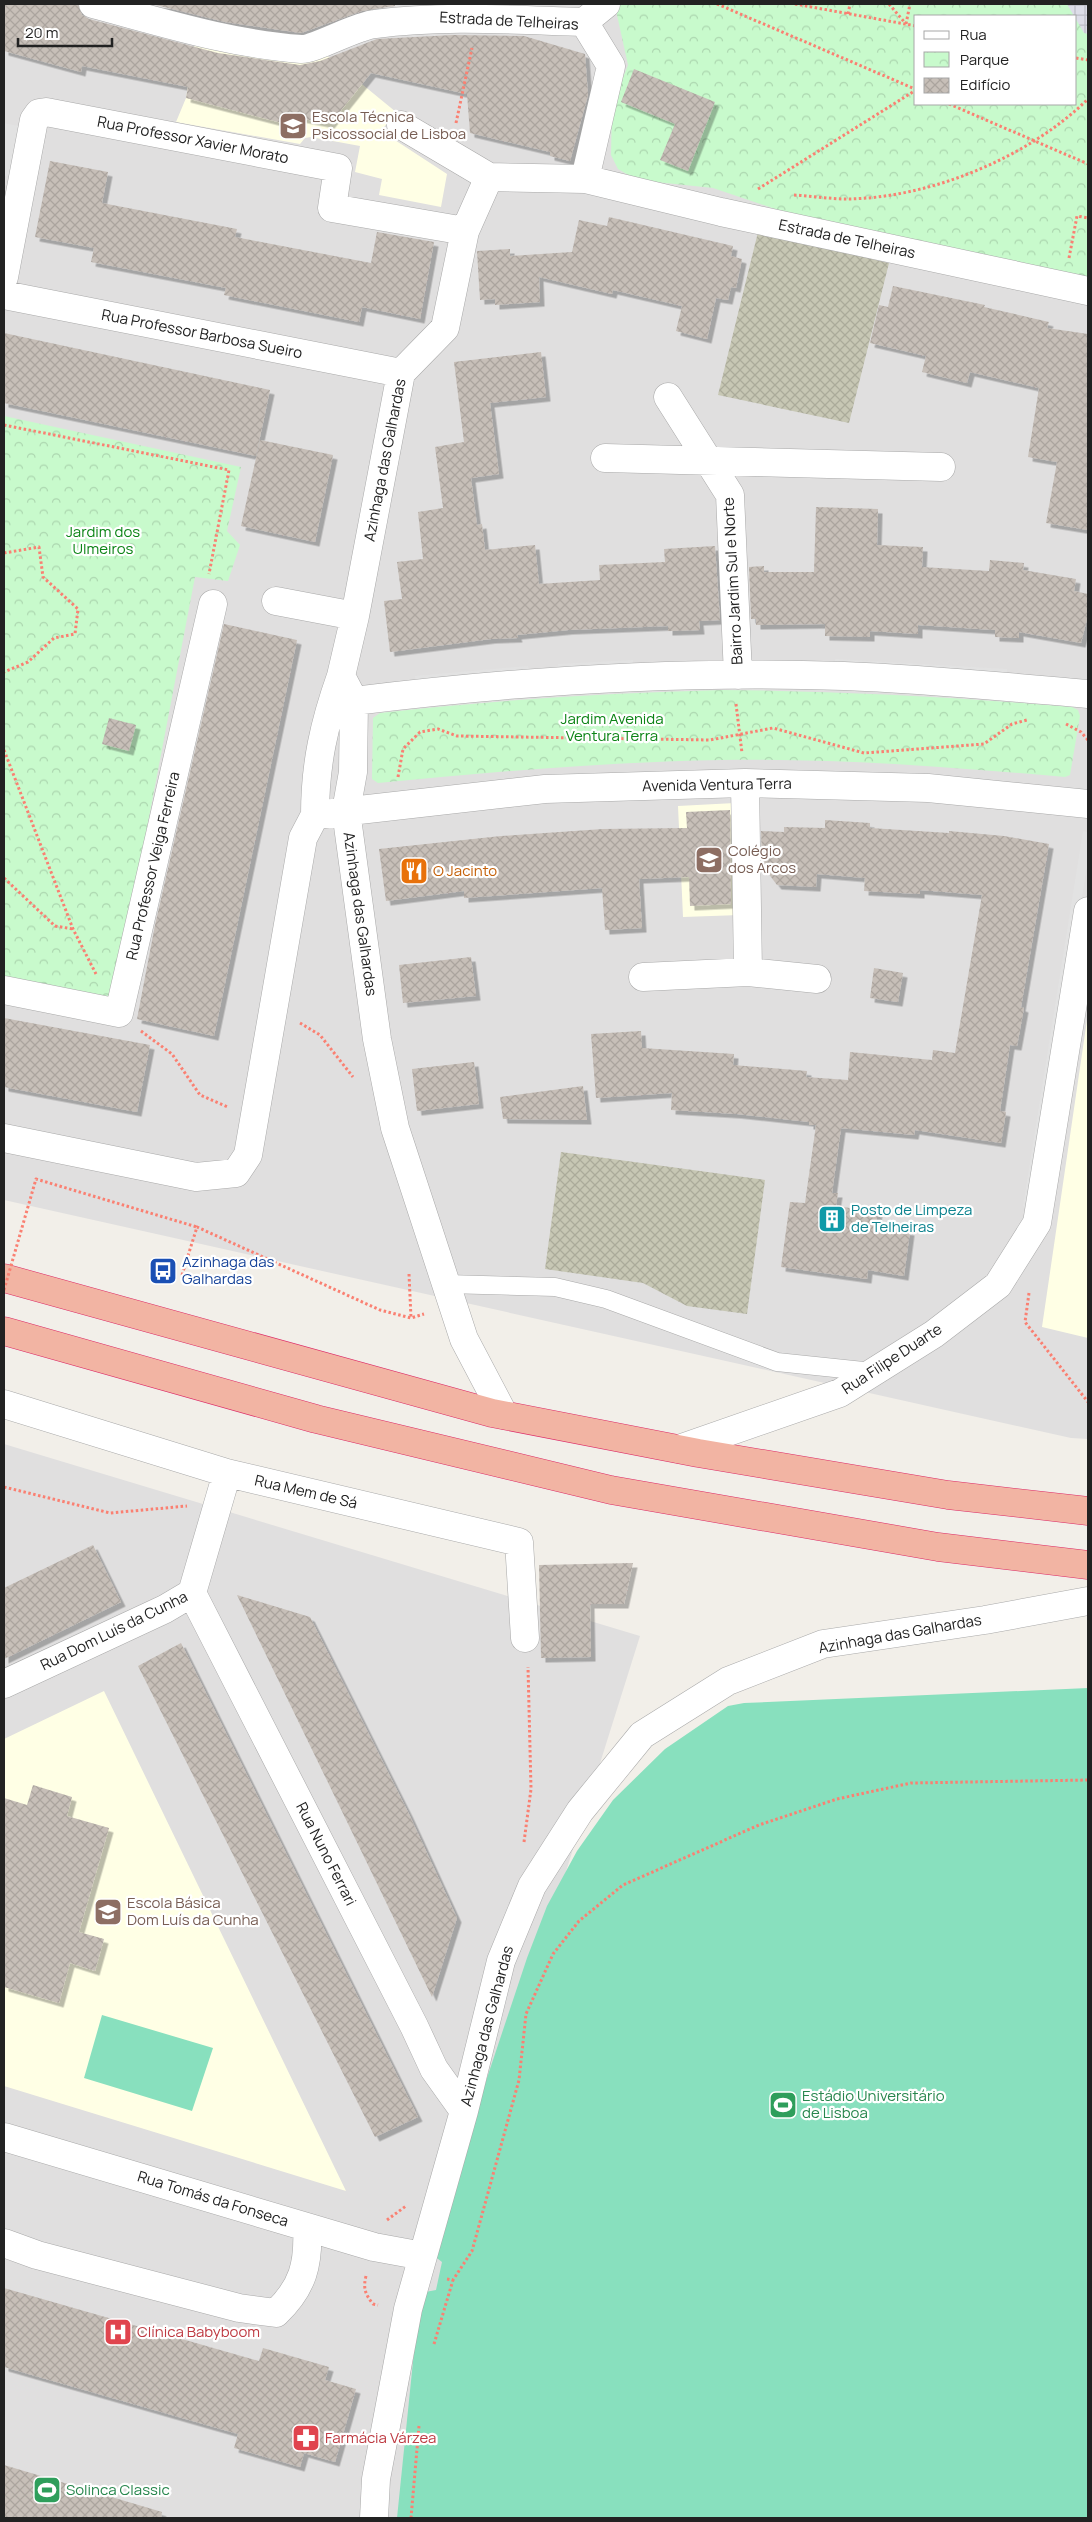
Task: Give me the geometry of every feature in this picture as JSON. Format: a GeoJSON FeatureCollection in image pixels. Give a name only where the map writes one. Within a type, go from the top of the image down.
{"type":"FeatureCollection","features":[{"type":"Feature","properties":{"kind":"highway"},"geometry":{"type":"LineString","coordinates":[[4,1278],[504,1415],[679,1449],[948,1495],[1088,1511]]}},
{"type":"Feature","properties":{"kind":"highway"},"geometry":{"type":"LineString","coordinates":[[4,1331],[316,1419],[611,1490],[938,1547],[1088,1565]]}},
{"type":"Feature","properties":{"kind":"street","name":"Estrada de Telheiras"},"geometry":{"type":"LineString","coordinates":[[93,4],[206,34],[303,50],[362,26],[431,18],[584,22],[611,66],[585,179],[730,214],[1076,288]]}},
{"type":"Feature","properties":{"kind":"street"},"geometry":{"type":"LineString","coordinates":[[584,22],[606,4]]}},
{"type":"Feature","properties":{"kind":"street","name":"Rua Professor Xavier Morato"},"geometry":{"type":"LineString","coordinates":[[4,277],[34,120],[39,113],[46,112],[338,168],[332,208],[465,231]]}},
{"type":"Feature","properties":{"kind":"street"},"geometry":{"type":"LineString","coordinates":[[401,125],[490,177],[585,179]]}},
{"type":"Feature","properties":{"kind":"street","name":"Azinhaga das Galhardas"},"geometry":{"type":"LineString","coordinates":[[4,1138],[196,1177],[236,1173],[248,1155],[303,838],[315,815],[315,782],[320,744],[341,676],[355,616],[401,372],[445,328],[465,231],[490,177]]}},
{"type":"Feature","properties":{"kind":"street","name":"Rua Professor Barbosa Sueiro"},"geometry":{"type":"LineString","coordinates":[[4,295],[401,372]]}},
{"type":"Feature","properties":{"kind":"street","name":"Bairro Jardim Sul e Norte"},"geometry":{"type":"LineString","coordinates":[[668,397],[730,495],[736,686]]}},
{"type":"Feature","properties":{"kind":"street"},"geometry":{"type":"LineString","coordinates":[[606,458],[941,467]]}},
{"type":"Feature","properties":{"kind":"street","name":"Rua Professor Veiga Ferreira"},"geometry":{"type":"LineString","coordinates":[[120,1013],[210,591]]}},
{"type":"Feature","properties":{"kind":"street"},"geometry":{"type":"LineString","coordinates":[[276,601],[355,616]]}},
{"type":"Feature","properties":{"kind":"street","name":"Azinhaga das Galhardas"},"geometry":{"type":"LineString","coordinates":[[341,676],[354,701],[353,772],[346,811],[377,1039],[395,1128],[464,1339],[504,1415]]}},
{"type":"Feature","properties":{"kind":"street"},"geometry":{"type":"LineString","coordinates":[[354,701],[480,687],[601,678],[736,686],[843,676],[964,682],[1088,694]]}},
{"type":"Feature","properties":{"kind":"street"},"geometry":{"type":"LineString","coordinates":[[744,773],[748,972]]}},
{"type":"Feature","properties":{"kind":"street","name":"Avenida Ventura Terra"},"geometry":{"type":"LineString","coordinates":[[346,811],[545,789],[744,773],[928,788],[1088,804]]}},
{"type":"Feature","properties":{"kind":"street","name":"Azinhaga das Galhardas"},"geometry":{"type":"LineString","coordinates":[[315,815],[346,811]]}},
{"type":"Feature","properties":{"kind":"street","name":"Rua Filipe Duarte"},"geometry":{"type":"LineString","coordinates":[[679,1449],[840,1393],[934,1334],[998,1285],[1038,1223],[1088,910]]}},
{"type":"Feature","properties":{"kind":"street"},"geometry":{"type":"LineString","coordinates":[[643,978],[748,972],[816,979]]}},
{"type":"Feature","properties":{"kind":"street"},"geometry":{"type":"LineString","coordinates":[[4,990],[120,1013]]}},
{"type":"Feature","properties":{"kind":"street","name":"Rua Mem de Sá"},"geometry":{"type":"LineString","coordinates":[[4,1404],[227,1473],[519,1542],[525,1638]]}},
{"type":"Feature","properties":{"kind":"street","name":"Rua Dom Luís da Cunha"},"geometry":{"type":"LineString","coordinates":[[4,1684],[165,1609],[192,1593],[204,1510],[227,1473]]}},
{"type":"Feature","properties":{"kind":"street","name":"Rua Nuno Ferrari"},"geometry":{"type":"LineString","coordinates":[[192,1593],[434,2068],[464,2111]]}},
{"type":"Feature","properties":{"kind":"street","name":"Azinhaga das Galhardas"},"geometry":{"type":"LineString","coordinates":[[374,2518],[376,2480],[408,2310],[431,2266],[464,2111],[501,1961],[532,1886],[580,1811],[642,1736],[728,1682],[823,1644],[984,1620],[1088,1601]]}},
{"type":"Feature","properties":{"kind":"street","name":"Rua Tomás da Fonseca"},"geometry":{"type":"LineString","coordinates":[[4,2137],[431,2266]]}},
{"type":"Feature","properties":{"kind":"street"},"geometry":{"type":"LineString","coordinates":[[4,2243],[37,2255],[239,2308],[276,2313],[292,2297],[305,2271],[308,2247],[307,2227]]}},
{"type":"Feature","properties":{"kind":"lane"},"geometry":{"type":"LineString","coordinates":[[446,1284],[555,1287],[606,1299],[777,1362],[873,1372]]}},
{"type":"Feature","properties":{"kind":"path"},"geometry":{"type":"LineString","coordinates":[[717,4],[914,89]]}},
{"type":"Feature","properties":{"kind":"path"},"geometry":{"type":"LineString","coordinates":[[795,4],[914,26]]}},
{"type":"Feature","properties":{"kind":"path"},"geometry":{"type":"LineString","coordinates":[[848,14],[850,4]]}},
{"type":"Feature","properties":{"kind":"path"},"geometry":{"type":"LineString","coordinates":[[889,4],[906,24]]}},
{"type":"Feature","properties":{"kind":"path"},"geometry":{"type":"LineString","coordinates":[[906,24],[910,4]]}},
{"type":"Feature","properties":{"kind":"path"},"geometry":{"type":"LineString","coordinates":[[450,153],[478,19]]}},
{"type":"Feature","properties":{"kind":"path"},"geometry":{"type":"LineString","coordinates":[[763,192],[754,192],[914,91]]}},
{"type":"Feature","properties":{"kind":"path"},"geometry":{"type":"LineString","coordinates":[[791,195],[848,199],[918,191],[983,167],[1036,141],[1088,99]]}},
{"type":"Feature","properties":{"kind":"path"},"geometry":{"type":"LineString","coordinates":[[951,105],[1088,164]]}},
{"type":"Feature","properties":{"kind":"path"},"geometry":{"type":"LineString","coordinates":[[1076,288],[1077,216],[1088,218]]}},
{"type":"Feature","properties":{"kind":"path"},"geometry":{"type":"LineString","coordinates":[[4,425],[229,470],[210,591]]}},
{"type":"Feature","properties":{"kind":"path"},"geometry":{"type":"LineString","coordinates":[[4,553],[39,547],[43,577],[78,609],[75,634],[54,638],[28,662],[4,672]]}},
{"type":"Feature","properties":{"kind":"path"},"geometry":{"type":"LineString","coordinates":[[736,686],[744,773]]}},
{"type":"Feature","properties":{"kind":"path"},"geometry":{"type":"LineString","coordinates":[[399,806],[396,788],[403,749],[420,732],[438,729],[457,736],[710,740],[773,728],[864,753],[984,744],[1012,724],[1029,720]]}},
{"type":"Feature","properties":{"kind":"path"},"geometry":{"type":"LineString","coordinates":[[1060,722],[1081,732],[1088,740]]}},
{"type":"Feature","properties":{"kind":"path"},"geometry":{"type":"LineString","coordinates":[[4,750],[73,929],[120,1013],[172,1054],[200,1096],[254,1118]]}},
{"type":"Feature","properties":{"kind":"path"},"geometry":{"type":"LineString","coordinates":[[4,878],[55,926],[73,929]]}},
{"type":"Feature","properties":{"kind":"path"},"geometry":{"type":"LineString","coordinates":[[4,1290],[36,1179],[197,1227],[380,1310],[412,1318]]}},
{"type":"Feature","properties":{"kind":"path"},"geometry":{"type":"LineString","coordinates":[[182,1275],[197,1227]]}},
{"type":"Feature","properties":{"kind":"path"},"geometry":{"type":"LineString","coordinates":[[1029,1292],[1026,1322],[1088,1402]]}},
{"type":"Feature","properties":{"kind":"path"},"geometry":{"type":"LineString","coordinates":[[4,1487],[110,1513],[204,1510]]}},
{"type":"Feature","properties":{"kind":"path"},"geometry":{"type":"LineString","coordinates":[[523,1848],[531,1790],[528,1666]]}},
{"type":"Feature","properties":{"kind":"path"},"geometry":{"type":"LineString","coordinates":[[433,2346],[453,2280],[472,2250],[519,2080],[526,2014],[553,1954],[579,1921],[623,1885],[759,1825],[837,1798],[911,1783],[1088,1780]]}},
{"type":"Feature","properties":{"kind":"path"},"geometry":{"type":"LineString","coordinates":[[408,2204],[381,2224],[364,2285],[366,2295],[373,2304],[408,2310]]}},
{"type":"Feature","properties":{"kind":"path"},"geometry":{"type":"LineString","coordinates":[[431,2266],[453,2280]]}},
{"type":"Feature","properties":{"kind":"path"},"geometry":{"type":"LineString","coordinates":[[411,2518],[419,2422]]}},
{"type":"Feature","properties":{"kind":"shaded area"},"geometry":{"type":"Polygon","coordinates":[[[4,4],[1088,4],[1088,1439],[1071,1438],[4,1200],[4,4]]]}},
{"type":"Feature","properties":{"kind":"shaded area"},"geometry":{"type":"Polygon","coordinates":[[[1067,4],[1088,4],[1088,34],[1084,33],[1077,21],[1077,15],[1073,15],[1067,4]]]}},
{"type":"Feature","properties":{"kind":"shaded area","name":"Escola Técnica Psicossocial de Lisboa"},"geometry":{"type":"Polygon","coordinates":[[[196,37],[324,53],[396,112],[381,131],[447,174],[441,207],[379,195],[382,179],[355,172],[360,146],[311,137],[305,138],[300,144],[176,122],[186,98],[196,37]]]}},
{"type":"Feature","properties":{"kind":"shaded area"},"geometry":{"type":"Polygon","coordinates":[[[4,123],[19,126],[9,177],[4,176],[4,123]]]}},
{"type":"Feature","properties":{"kind":"shaded area"},"geometry":{"type":"Polygon","coordinates":[[[758,232],[889,263],[849,423],[718,395],[758,232]]]}},
{"type":"Feature","properties":{"kind":"shaded area"},"geometry":{"type":"Polygon","coordinates":[[[835,659],[1007,669],[1007,678],[835,668],[835,659]]]}},
{"type":"Feature","properties":{"kind":"shaded area"},"geometry":{"type":"Polygon","coordinates":[[[633,660],[633,669],[559,673],[558,664],[633,660]]]}},
{"type":"Feature","properties":{"kind":"shaded area"},"geometry":{"type":"Polygon","coordinates":[[[528,666],[529,675],[416,686],[415,676],[528,666]]]}},
{"type":"Feature","properties":{"kind":"shaded area","name":"Colégio dos Arcos"},"geometry":{"type":"Polygon","coordinates":[[[735,803],[740,915],[683,917],[678,806],[735,803]]]}},
{"type":"Feature","properties":{"kind":"shaded area"},"geometry":{"type":"Polygon","coordinates":[[[1083,831],[1088,832],[1088,860],[1032,1207],[1023,1206],[1083,831]]]}},
{"type":"Feature","properties":{"kind":"shaded area"},"geometry":{"type":"Polygon","coordinates":[[[1088,1013],[1088,1338],[1042,1327],[1088,1013]]]}},
{"type":"Feature","properties":{"kind":"shaded area"},"geometry":{"type":"Polygon","coordinates":[[[561,1152],[765,1180],[747,1314],[687,1306],[643,1283],[545,1269],[561,1152]]]}},
{"type":"Feature","properties":{"kind":"shaded area"},"geometry":{"type":"Polygon","coordinates":[[[4,1444],[640,1636],[475,2161],[1088,2518],[4,2518],[4,1444]]]}},
{"type":"Feature","properties":{"kind":"shaded area","name":"Escola Básica Dom Luís da Cunha"},"geometry":{"type":"Polygon","coordinates":[[[104,1691],[346,2191],[4,2086],[4,1739],[104,1691]]]}},
{"type":"Feature","properties":{"kind":"green space"},"geometry":{"type":"Polygon","coordinates":[[[617,4],[1088,4],[1088,283],[802,218],[713,188],[637,180],[618,169],[611,155],[612,106],[628,65],[617,15],[617,4]]]}},
{"type":"Feature","properties":{"kind":"green space","name":"Jardim dos Ulmeiros"},"geometry":{"type":"Polygon","coordinates":[[[4,416],[241,467],[227,531],[240,545],[228,581],[195,577],[114,1000],[4,978],[4,416]]]}},
{"type":"Feature","properties":{"kind":"green space","name":"Jardim Avenida Ventura Terra"},"geometry":{"type":"Polygon","coordinates":[[[722,690],[853,693],[1028,703],[1072,707],[1078,710],[1080,716],[1070,775],[1065,777],[893,764],[807,760],[721,760],[592,765],[378,783],[372,779],[373,718],[380,713],[465,704],[551,698],[722,690]]]}},
{"type":"Feature","properties":{"kind":"green space","name":"Estádio Universitário de Lisboa"},"geometry":{"type":"Polygon","coordinates":[[[1088,1688],[1088,2518],[397,2518],[420,2293],[436,2290],[442,2262],[429,2252],[527,1958],[547,1906],[577,1851],[613,1800],[665,1749],[728,1706],[744,1703],[1088,1688]]]}},
{"type":"Feature","properties":{"kind":"green space"},"geometry":{"type":"Polygon","coordinates":[[[102,2015],[213,2048],[192,2111],[84,2078],[102,2015]]]}},
{"type":"Feature","properties":{"kind":"building"},"geometry":{"type":"Polygon","coordinates":[[[4,4],[78,4],[82,15],[89,19],[218,53],[300,65],[320,61],[377,39],[453,35],[524,36],[585,54],[588,95],[570,161],[550,156],[550,152],[470,133],[467,94],[371,73],[330,124],[284,115],[282,123],[186,98],[188,87],[82,66],[81,72],[4,51],[4,4]]]}},
{"type":"Feature","properties":{"kind":"building"},"geometry":{"type":"Polygon","coordinates":[[[152,4],[395,4],[395,6],[362,11],[301,33],[225,22],[152,4]]]}},
{"type":"Feature","properties":{"kind":"building"},"geometry":{"type":"Polygon","coordinates":[[[634,69],[715,102],[688,171],[660,160],[675,124],[621,102],[634,69]]]}},
{"type":"Feature","properties":{"kind":"building"},"geometry":{"type":"Polygon","coordinates":[[[50,161],[108,172],[102,203],[237,229],[235,237],[371,263],[377,232],[434,242],[420,319],[362,307],[359,322],[224,295],[226,288],[91,262],[94,248],[35,237],[50,161]]]}},
{"type":"Feature","properties":{"kind":"building"},"geometry":{"type":"Polygon","coordinates":[[[609,217],[733,246],[731,256],[742,259],[736,288],[731,287],[728,300],[716,298],[707,339],[676,331],[682,306],[613,290],[612,294],[539,277],[540,302],[495,305],[495,299],[480,300],[477,251],[510,249],[510,256],[572,252],[579,220],[607,226],[609,217]]]}},
{"type":"Feature","properties":{"kind":"building"},"geometry":{"type":"Polygon","coordinates":[[[893,286],[985,305],[984,307],[1049,322],[1047,328],[1088,334],[1088,530],[1046,523],[1057,462],[1028,457],[1039,388],[970,372],[967,383],[922,372],[926,356],[870,343],[879,305],[888,307],[893,286]]]}},
{"type":"Feature","properties":{"kind":"building"},"geometry":{"type":"Polygon","coordinates":[[[4,333],[270,390],[256,456],[4,403],[4,333]]]}},
{"type":"Feature","properties":{"kind":"building"},"geometry":{"type":"Polygon","coordinates":[[[541,352],[546,397],[490,403],[499,474],[471,478],[477,525],[482,524],[485,550],[535,545],[539,584],[600,580],[599,565],[665,562],[664,549],[715,546],[720,620],[699,621],[700,630],[668,631],[668,626],[568,630],[517,635],[518,638],[491,639],[390,652],[384,601],[402,599],[397,562],[423,559],[418,512],[443,508],[435,447],[464,442],[454,362],[541,352]]]}},
{"type":"Feature","properties":{"kind":"building"},"geometry":{"type":"Polygon","coordinates":[[[260,440],[333,455],[315,542],[241,526],[260,440]]]}},
{"type":"Feature","properties":{"kind":"building"},"geometry":{"type":"Polygon","coordinates":[[[816,507],[878,509],[877,545],[923,547],[922,567],[989,571],[990,560],[1024,563],[1023,570],[1076,579],[1074,591],[1088,594],[1088,615],[1081,643],[1019,632],[1019,638],[995,637],[995,630],[918,625],[918,634],[870,631],[870,637],[825,636],[825,624],[756,625],[756,619],[751,619],[749,567],[764,566],[764,572],[814,572],[816,507]]]}},
{"type":"Feature","properties":{"kind":"building"},"geometry":{"type":"Polygon","coordinates":[[[224,624],[297,640],[214,1036],[137,1019],[155,925],[224,624]]]}},
{"type":"Feature","properties":{"kind":"building"},"geometry":{"type":"Polygon","coordinates":[[[109,718],[136,725],[129,751],[102,744],[109,718]]]}},
{"type":"Feature","properties":{"kind":"building"},"geometry":{"type":"Polygon","coordinates":[[[730,810],[731,904],[690,906],[689,877],[639,879],[642,928],[605,930],[602,888],[464,898],[464,891],[386,901],[379,849],[501,836],[603,829],[687,828],[686,812],[730,810]]]}},
{"type":"Feature","properties":{"kind":"building"},"geometry":{"type":"Polygon","coordinates":[[[825,820],[870,823],[870,828],[949,833],[949,831],[1004,836],[1049,844],[1021,1007],[1024,1008],[1017,1046],[1010,1045],[1000,1111],[1006,1112],[1001,1143],[915,1130],[914,1135],[841,1128],[832,1193],[838,1193],[836,1206],[878,1212],[875,1226],[910,1231],[904,1276],[868,1270],[867,1279],[781,1267],[790,1202],[805,1203],[816,1125],[809,1125],[809,1122],[737,1114],[671,1110],[672,1093],[596,1098],[591,1034],[641,1031],[642,1048],[734,1054],[733,1065],[807,1071],[806,1077],[848,1080],[850,1052],[932,1060],[933,1050],[955,1053],[982,895],[920,890],[920,894],[864,891],[865,878],[817,874],[816,887],[777,885],[762,865],[761,831],[784,832],[784,827],[825,828],[825,820]]]}},
{"type":"Feature","properties":{"kind":"building"},"geometry":{"type":"Polygon","coordinates":[[[471,957],[476,996],[403,1003],[399,965],[471,957]]]}},
{"type":"Feature","properties":{"kind":"building"},"geometry":{"type":"Polygon","coordinates":[[[874,968],[903,973],[898,1002],[870,998],[874,968]]]}},
{"type":"Feature","properties":{"kind":"building"},"geometry":{"type":"Polygon","coordinates":[[[4,1018],[150,1045],[137,1112],[4,1087],[4,1018]]]}},
{"type":"Feature","properties":{"kind":"building"},"geometry":{"type":"Polygon","coordinates":[[[474,1062],[479,1104],[417,1111],[412,1069],[474,1062]]]}},
{"type":"Feature","properties":{"kind":"building"},"geometry":{"type":"Polygon","coordinates":[[[583,1086],[587,1120],[503,1119],[500,1097],[583,1086]]]}},
{"type":"Feature","properties":{"kind":"building"},"geometry":{"type":"Polygon","coordinates":[[[93,1545],[121,1602],[4,1659],[4,1588],[93,1545]]]}},
{"type":"Feature","properties":{"kind":"building"},"geometry":{"type":"Polygon","coordinates":[[[633,1563],[624,1604],[590,1604],[591,1657],[541,1658],[539,1565],[633,1563]]]}},
{"type":"Feature","properties":{"kind":"building"},"geometry":{"type":"Polygon","coordinates":[[[237,1595],[310,1617],[408,1812],[457,1918],[432,1997],[237,1595]]]}},
{"type":"Feature","properties":{"kind":"building"},"geometry":{"type":"Polygon","coordinates":[[[181,1643],[418,2117],[375,2137],[138,1666],[181,1643]]]}},
{"type":"Feature","properties":{"kind":"building"},"geometry":{"type":"Polygon","coordinates":[[[33,1785],[72,1797],[67,1816],[109,1828],[79,1932],[104,1939],[95,1971],[70,1963],[59,2003],[4,1987],[4,1798],[27,1805],[33,1785]]]}},
{"type":"Feature","properties":{"kind":"building"},"geometry":{"type":"Polygon","coordinates":[[[4,2288],[259,2361],[263,2348],[329,2367],[325,2380],[356,2389],[335,2462],[304,2453],[300,2467],[234,2448],[238,2434],[4,2367],[4,2288]]]}},
{"type":"Feature","properties":{"kind":"building","name":"Solinca Classic"},"geometry":{"type":"Polygon","coordinates":[[[4,2465],[162,2512],[161,2518],[4,2518],[4,2465]]]}},
{"type":"Feature","properties":{"kind":"place","name":"Escola Técnica Psicossocial de Lisboa"},"geometry":{"type":"Point","coordinates":[293,126]}},
{"type":"Feature","properties":{"kind":"place","name":"Colégio dos Arcos"},"geometry":{"type":"Point","coordinates":[709,860]}},
{"type":"Feature","properties":{"kind":"place","name":"O Jacinto"},"geometry":{"type":"Point","coordinates":[414,871]}},
{"type":"Feature","properties":{"kind":"place","name":"Posto de Limpeza de Telheiras"},"geometry":{"type":"Point","coordinates":[832,1219]}},
{"type":"Feature","properties":{"kind":"place","name":"Azinhaga das Galhardas"},"geometry":{"type":"Point","coordinates":[163,1271]}},
{"type":"Feature","properties":{"kind":"place","name":"Escola Básica Dom Luís da Cunha"},"geometry":{"type":"Point","coordinates":[108,1912]}},
{"type":"Feature","properties":{"kind":"place","name":"Estádio Universitário de Lisboa"},"geometry":{"type":"Point","coordinates":[783,2105]}},
{"type":"Feature","properties":{"kind":"place","name":"Clínica Babyboom"},"geometry":{"type":"Point","coordinates":[118,2332]}},
{"type":"Feature","properties":{"kind":"place","name":"Farmácia Várzea"},"geometry":{"type":"Point","coordinates":[306,2438]}},
{"type":"Feature","properties":{"kind":"place","name":"Solinca Classic"},"geometry":{"type":"Point","coordinates":[47,2490]}}]}
